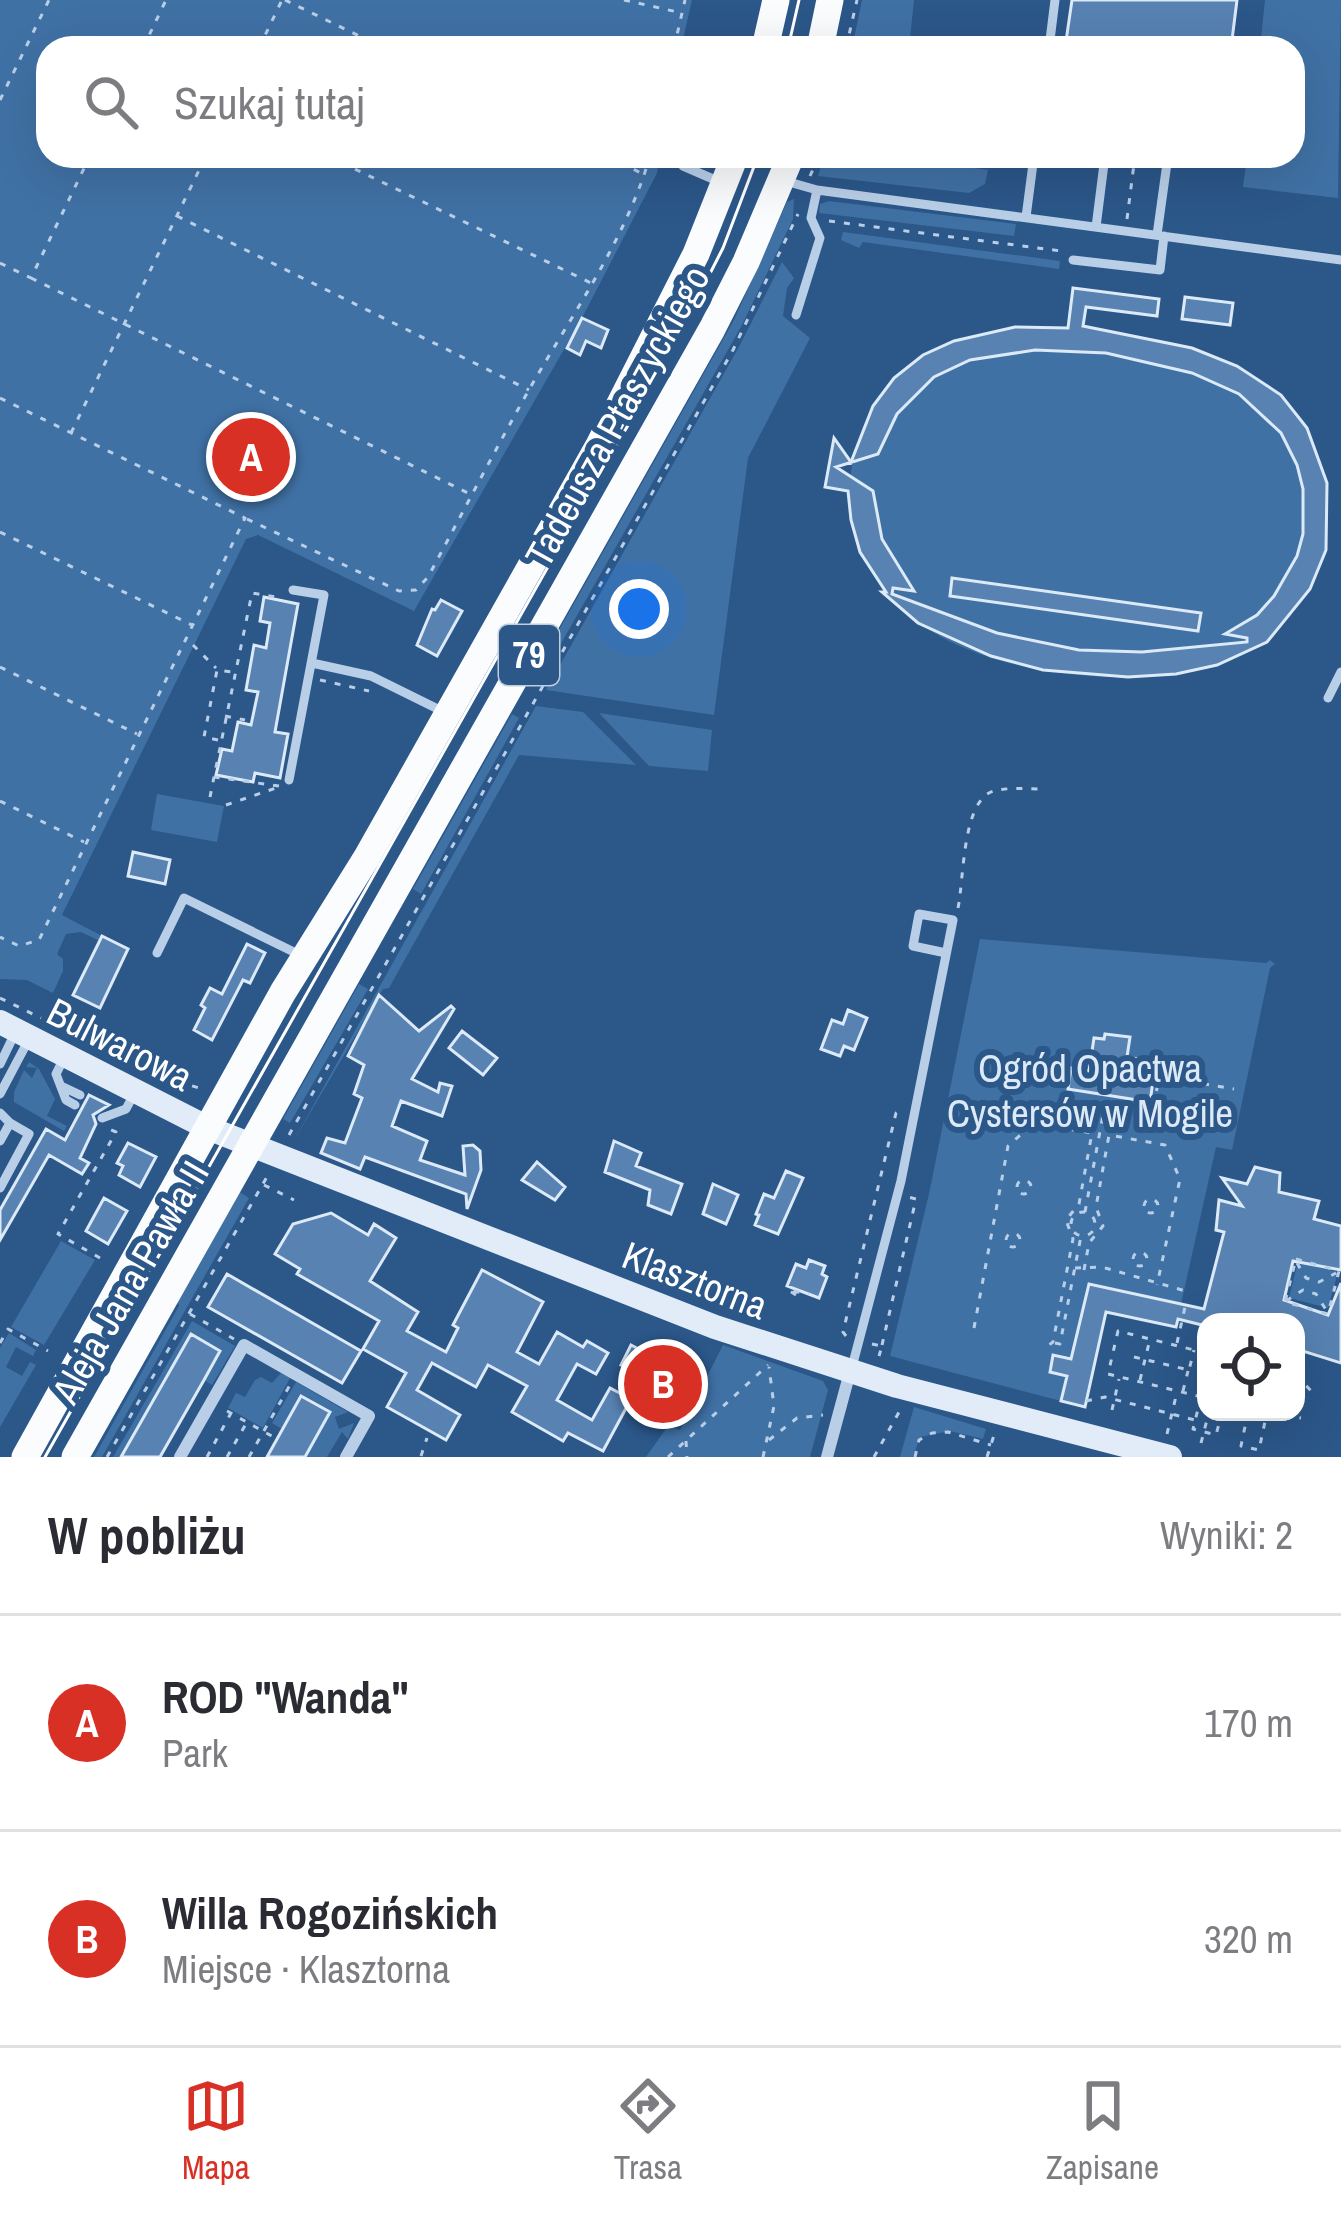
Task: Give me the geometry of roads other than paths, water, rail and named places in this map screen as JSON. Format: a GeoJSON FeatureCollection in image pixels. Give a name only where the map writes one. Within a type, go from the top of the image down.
{"type":"FeatureCollection","features":[{"type":"Feature","properties":{"kind":"main road"},"geometry":{"type":"LineString","coordinates":[[768,36],[776,0]]}},
{"type":"Feature","properties":{"kind":"main road"},"geometry":{"type":"LineString","coordinates":[[822,36],[830,0]]}},
{"type":"Feature","properties":{"kind":"main road","name":"Tadeusza Ptaszyckiego"},"geometry":{"type":"LineString","coordinates":[[208,1128],[598,447],[710,223],[731,168]]}},
{"type":"Feature","properties":{"kind":"main road","name":"Tadeusza Ptaszyckiego"},"geometry":{"type":"LineString","coordinates":[[253,1146],[736,283],[794,171]]}},
{"type":"Feature","properties":{"kind":"main road"},"geometry":{"type":"LineString","coordinates":[[710,223],[700,289],[718,298],[736,283]]}},
{"type":"Feature","properties":{"kind":"main road","name":"Aleja Jana Pawła II"},"geometry":{"type":"LineString","coordinates":[[25,1457],[208,1128]]}},
{"type":"Feature","properties":{"kind":"main road","name":"Aleja Jana Pawła II"},"geometry":{"type":"LineString","coordinates":[[75,1457],[253,1146]]}},
{"type":"Feature","properties":{"kind":"street","name":"Bulwarowa"},"geometry":{"type":"LineString","coordinates":[[28,1027],[64,1058],[208,1128]]}},
{"type":"Feature","properties":{"kind":"street","name":"Klasztorna"},"geometry":{"type":"LineString","coordinates":[[208,1128],[562,1275],[850,1372],[1169,1446]]}},
{"type":"Feature","properties":{"kind":"street"},"geometry":{"type":"LineString","coordinates":[[180,1457],[244,1345],[369,1417],[346,1457]]}},
{"type":"Feature","properties":{"kind":"street"},"geometry":{"type":"LineString","coordinates":[[827,1457],[850,1372]]}},
{"type":"Feature","properties":{"kind":"lane"},"geometry":{"type":"LineString","coordinates":[[1050,36],[1055,0]]}},
{"type":"Feature","properties":{"kind":"lane"},"geometry":{"type":"LineString","coordinates":[[688,168],[725,184]]}},
{"type":"Feature","properties":{"kind":"lane"},"geometry":{"type":"LineString","coordinates":[[1026,217],[1032,168]]}},
{"type":"Feature","properties":{"kind":"lane"},"geometry":{"type":"LineString","coordinates":[[1096,227],[1103,168]]}},
{"type":"Feature","properties":{"kind":"lane"},"geometry":{"type":"LineString","coordinates":[[1073,260],[1160,270],[1167,168]]}},
{"type":"Feature","properties":{"kind":"lane"},"geometry":{"type":"LineString","coordinates":[[794,171],[818,190],[1341,260]]}},
{"type":"Feature","properties":{"kind":"lane"},"geometry":{"type":"LineString","coordinates":[[796,315],[820,238],[811,218],[818,190]]}},
{"type":"Feature","properties":{"kind":"lane"},"geometry":{"type":"LineString","coordinates":[[289,780],[324,595],[293,590]]}},
{"type":"Feature","properties":{"kind":"lane"},"geometry":{"type":"LineString","coordinates":[[312,663],[371,676],[447,714]]}},
{"type":"Feature","properties":{"kind":"lane"},"geometry":{"type":"LineString","coordinates":[[1328,698],[1341,672]]}},
{"type":"Feature","properties":{"kind":"lane"},"geometry":{"type":"LineString","coordinates":[[157,952],[184,898],[305,958]]}},
{"type":"Feature","properties":{"kind":"lane"},"geometry":{"type":"LineString","coordinates":[[850,1372],[901,1181],[946,953],[952,920],[919,914],[913,946],[946,953]]}},
{"type":"Feature","properties":{"kind":"lane"},"geometry":{"type":"LineString","coordinates":[[0,1064],[28,1027]]}},
{"type":"Feature","properties":{"kind":"lane"},"geometry":{"type":"LineString","coordinates":[[0,1094],[28,1027]]}},
{"type":"Feature","properties":{"kind":"lane"},"geometry":{"type":"LineString","coordinates":[[64,1058],[56,1074],[66,1100],[77,1100]]}},
{"type":"Feature","properties":{"kind":"lane"},"geometry":{"type":"LineString","coordinates":[[107,1115],[126,1109],[135,1093]]}},
{"type":"Feature","properties":{"kind":"lane"},"geometry":{"type":"LineString","coordinates":[[0,1188],[29,1134],[1,1113]]}},
{"type":"Feature","properties":{"kind":"lane"},"geometry":{"type":"LineString","coordinates":[[0,1141],[10,1123]]}},
{"type":"Feature","properties":{"kind":"tram line"},"geometry":{"type":"LineString","coordinates":[[791,36],[799,0]]}},
{"type":"Feature","properties":{"kind":"tram line"},"geometry":{"type":"LineString","coordinates":[[45,1457],[675,342],[723,248],[753,168]]}},
{"type":"Feature","properties":{"kind":"place","name":"ROD \"Wanda\""},"geometry":{"type":"Point","coordinates":[251,457]}},
{"type":"Feature","properties":{"kind":"place","name":"Willa Rogozińskich"},"geometry":{"type":"Point","coordinates":[663,1384]}},
{"type":"Feature","properties":{"kind":"park label","name":"Ogród Opactwa Cystersów w Mogile"},"geometry":{"type":"Point","coordinates":[1090,1090]}}]}
